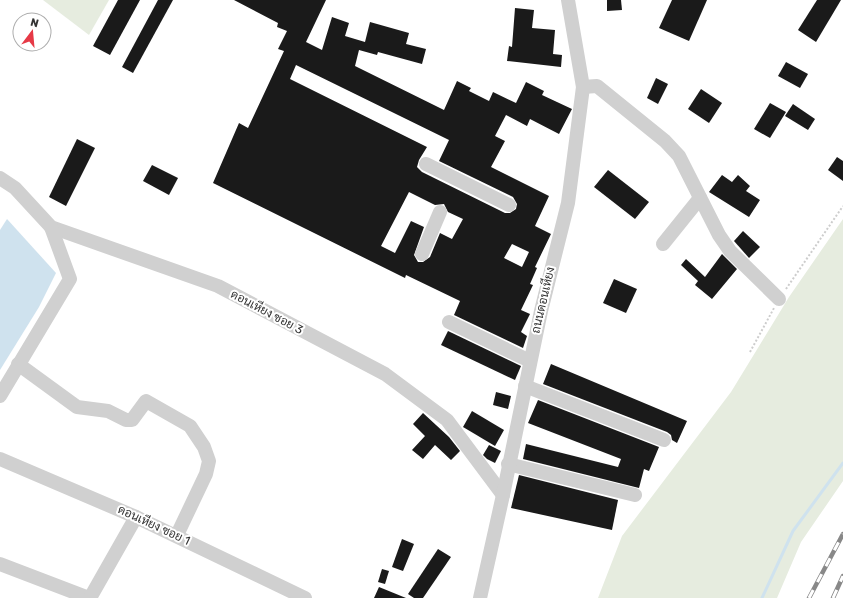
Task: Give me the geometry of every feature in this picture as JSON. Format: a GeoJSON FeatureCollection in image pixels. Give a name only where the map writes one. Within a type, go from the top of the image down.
{"type":"FeatureCollection","features":[{"type":"Feature","properties":{"kind":"street","name":"ถนนดอนเหียง"},"geometry":{"type":"LineString","coordinates":[[480,598],[551,266],[568,203],[583,87],[568,0]]}},
{"type":"Feature","properties":{"kind":"street"},"geometry":{"type":"LineString","coordinates":[[583,87],[597,86],[665,141],[679,156],[718,235],[730,251],[779,299]]}},
{"type":"Feature","properties":{"kind":"street"},"geometry":{"type":"LineString","coordinates":[[426,164],[509,206]]}},
{"type":"Feature","properties":{"kind":"street","name":"ดอนเหียง ซอย 3"},"geometry":{"type":"LineString","coordinates":[[0,178],[15,188],[51,227],[218,286],[385,374],[447,420],[503,495]]}},
{"type":"Feature","properties":{"kind":"street"},"geometry":{"type":"LineString","coordinates":[[663,244],[700,198]]}},
{"type":"Feature","properties":{"kind":"street"},"geometry":{"type":"LineString","coordinates":[[422,254],[440,212]]}},
{"type":"Feature","properties":{"kind":"street"},"geometry":{"type":"LineString","coordinates":[[0,396],[70,279],[51,227]]}},
{"type":"Feature","properties":{"kind":"street"},"geometry":{"type":"LineString","coordinates":[[449,322],[530,361]]}},
{"type":"Feature","properties":{"kind":"street"},"geometry":{"type":"LineString","coordinates":[[18,364],[77,406],[108,410],[126,420],[132,420],[146,401],[190,426],[204,447],[209,461],[206,474],[177,535]]}},
{"type":"Feature","properties":{"kind":"street"},"geometry":{"type":"LineString","coordinates":[[525,386],[664,440]]}},
{"type":"Feature","properties":{"kind":"street","name":"ดอนเหียง ซอย 1"},"geometry":{"type":"LineString","coordinates":[[0,459],[136,516],[305,598]]}},
{"type":"Feature","properties":{"kind":"street"},"geometry":{"type":"LineString","coordinates":[[508,464],[635,495]]}},
{"type":"Feature","properties":{"kind":"street"},"geometry":{"type":"LineString","coordinates":[[0,564],[89,598],[136,516]]}},
{"type":"Feature","properties":{"kind":"path"},"geometry":{"type":"LineString","coordinates":[[750,352],[779,299],[843,206]]}},
{"type":"Feature","properties":{"kind":"shaded area"},"geometry":{"type":"Polygon","coordinates":[[[43,0],[109,0],[89,35],[43,0]]]}},
{"type":"Feature","properties":{"kind":"shaded area"},"geometry":{"type":"Polygon","coordinates":[[[843,219],[843,481],[801,542],[777,598],[598,598],[622,536],[731,392],[789,297],[843,219]]]}},
{"type":"Feature","properties":{"kind":"water"},"geometry":{"type":"Polygon","coordinates":[[[7,219],[56,273],[39,307],[0,370],[0,230],[7,219]]]}},
{"type":"Feature","properties":{"kind":"building"},"geometry":{"type":"Polygon","coordinates":[[[118,0],[140,0],[110,55],[93,46],[118,0]]]}},
{"type":"Feature","properties":{"kind":"building"},"geometry":{"type":"Polygon","coordinates":[[[158,0],[173,0],[133,73],[122,67],[158,0]]]}},
{"type":"Feature","properties":{"kind":"building"},"geometry":{"type":"Polygon","coordinates":[[[234,0],[326,0],[306,42],[322,50],[332,17],[349,23],[345,36],[365,42],[370,22],[409,33],[406,44],[426,49],[422,64],[378,52],[377,55],[359,50],[355,66],[444,110],[457,81],[471,88],[469,91],[489,101],[493,92],[516,103],[526,82],[544,91],[542,95],[572,109],[559,134],[530,119],[527,126],[506,115],[495,136],[505,141],[491,167],[549,196],[535,226],[551,234],[535,267],[537,268],[530,284],[533,285],[521,310],[530,314],[521,332],[527,336],[523,348],[454,315],[460,301],[406,275],[405,278],[213,183],[239,123],[248,128],[284,51],[278,49],[287,31],[277,27],[278,23],[234,0]],[[296,65],[290,79],[427,147],[419,160],[417,167],[422,172],[505,213],[510,213],[516,209],[517,204],[513,197],[439,161],[449,140],[296,65]],[[409,192],[381,246],[395,253],[411,221],[424,227],[414,255],[418,262],[423,262],[430,257],[440,233],[452,239],[463,219],[448,212],[444,204],[435,205],[409,192]],[[512,244],[504,258],[522,267],[529,252],[512,244]]]}},
{"type":"Feature","properties":{"kind":"building"},"geometry":{"type":"Polygon","coordinates":[[[607,0],[621,0],[622,10],[607,11],[607,0]]]}},
{"type":"Feature","properties":{"kind":"building"},"geometry":{"type":"Polygon","coordinates":[[[672,0],[707,0],[689,41],[659,28],[672,0]]]}},
{"type":"Feature","properties":{"kind":"building"},"geometry":{"type":"Polygon","coordinates":[[[817,0],[841,0],[816,42],[798,30],[817,0]]]}},
{"type":"Feature","properties":{"kind":"building"},"geometry":{"type":"Polygon","coordinates":[[[515,8],[534,10],[532,28],[555,30],[553,54],[562,55],[561,67],[507,61],[509,46],[512,47],[515,8]]]}},
{"type":"Feature","properties":{"kind":"building"},"geometry":{"type":"Polygon","coordinates":[[[786,62],[808,74],[800,88],[778,76],[786,62]]]}},
{"type":"Feature","properties":{"kind":"building"},"geometry":{"type":"Polygon","coordinates":[[[656,78],[668,84],[658,104],[647,98],[656,78]]]}},
{"type":"Feature","properties":{"kind":"building"},"geometry":{"type":"Polygon","coordinates":[[[701,89],[722,103],[709,123],[688,109],[701,89]]]}},
{"type":"Feature","properties":{"kind":"building"},"geometry":{"type":"Polygon","coordinates":[[[770,103],[786,112],[770,138],[754,129],[770,103]]]}},
{"type":"Feature","properties":{"kind":"building"},"geometry":{"type":"Polygon","coordinates":[[[793,104],[815,119],[808,130],[785,116],[793,104]]]}},
{"type":"Feature","properties":{"kind":"building"},"geometry":{"type":"Polygon","coordinates":[[[77,139],[95,148],[66,206],[49,197],[77,139]]]}},
{"type":"Feature","properties":{"kind":"building"},"geometry":{"type":"Polygon","coordinates":[[[837,157],[843,161],[843,181],[828,170],[837,157]]]}},
{"type":"Feature","properties":{"kind":"building"},"geometry":{"type":"Polygon","coordinates":[[[152,165],[178,178],[169,195],[143,181],[152,165]]]}},
{"type":"Feature","properties":{"kind":"building"},"geometry":{"type":"Polygon","coordinates":[[[608,170],[649,202],[635,219],[594,187],[608,170]]]}},
{"type":"Feature","properties":{"kind":"building"},"geometry":{"type":"Polygon","coordinates":[[[722,175],[732,182],[738,175],[750,186],[746,191],[760,200],[749,217],[709,192],[722,175]]]}},
{"type":"Feature","properties":{"kind":"building"},"geometry":{"type":"Polygon","coordinates":[[[743,231],[760,247],[749,258],[734,241],[743,231]]]}},
{"type":"Feature","properties":{"kind":"building"},"geometry":{"type":"Polygon","coordinates":[[[722,254],[737,269],[712,299],[695,285],[698,281],[681,265],[686,259],[705,277],[722,254]]]}},
{"type":"Feature","properties":{"kind":"building"},"geometry":{"type":"Polygon","coordinates":[[[614,279],[637,289],[626,313],[603,303],[614,279]]]}},
{"type":"Feature","properties":{"kind":"building"},"geometry":{"type":"Polygon","coordinates":[[[448,331],[521,366],[515,380],[441,345],[448,331]]]}},
{"type":"Feature","properties":{"kind":"building"},"geometry":{"type":"Polygon","coordinates":[[[551,364],[687,421],[677,443],[672,440],[671,435],[667,432],[543,384],[551,364]]]}},
{"type":"Feature","properties":{"kind":"building"},"geometry":{"type":"Polygon","coordinates":[[[496,392],[511,396],[508,409],[493,405],[496,392]]]}},
{"type":"Feature","properties":{"kind":"building"},"geometry":{"type":"Polygon","coordinates":[[[538,400],[659,447],[649,471],[644,469],[639,488],[523,459],[526,444],[618,467],[621,459],[528,423],[538,400]]]}},
{"type":"Feature","properties":{"kind":"building"},"geometry":{"type":"Polygon","coordinates":[[[472,411],[504,430],[495,446],[463,427],[472,411]]]}},
{"type":"Feature","properties":{"kind":"building"},"geometry":{"type":"Polygon","coordinates":[[[423,413],[449,437],[460,451],[451,460],[435,445],[423,459],[412,450],[425,436],[413,424],[423,413]]]}},
{"type":"Feature","properties":{"kind":"building"},"geometry":{"type":"Polygon","coordinates":[[[489,445],[501,451],[495,463],[483,455],[489,445]]]}},
{"type":"Feature","properties":{"kind":"building"},"geometry":{"type":"Polygon","coordinates":[[[519,475],[618,500],[612,530],[511,508],[519,475]]]}},
{"type":"Feature","properties":{"kind":"building"},"geometry":{"type":"Polygon","coordinates":[[[402,539],[414,544],[403,571],[392,567],[402,539]]]}},
{"type":"Feature","properties":{"kind":"building"},"geometry":{"type":"Polygon","coordinates":[[[438,549],[451,557],[423,598],[414,598],[408,594],[438,549]]]}},
{"type":"Feature","properties":{"kind":"building"},"geometry":{"type":"Polygon","coordinates":[[[382,569],[389,571],[385,584],[378,582],[382,569]]]}},
{"type":"Feature","properties":{"kind":"building"},"geometry":{"type":"Polygon","coordinates":[[[379,587],[406,598],[374,598],[379,587]]]}},
{"type":"Feature","properties":{"kind":"waterway"},"geometry":{"type":"LineString","coordinates":[[762,598],[793,531],[843,463]]}},
{"type":"Feature","properties":{"kind":"railway"},"geometry":{"type":"LineString","coordinates":[[809,598],[843,534]]}},
{"type":"Feature","properties":{"kind":"railway"},"geometry":{"type":"LineString","coordinates":[[833,598],[843,576]]}}]}
